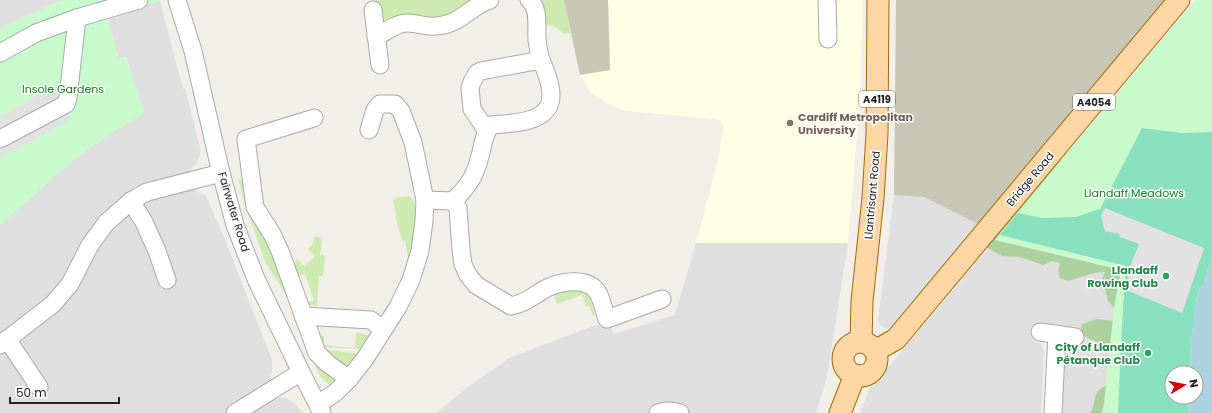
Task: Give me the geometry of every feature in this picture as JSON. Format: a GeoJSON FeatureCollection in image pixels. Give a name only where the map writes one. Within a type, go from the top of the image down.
{"type":"FeatureCollection","features":[{"type":"Feature","properties":{"kind":"main road","name":"Llantrisant Road"},"geometry":{"type":"LineString","coordinates":[[868,346],[862,301],[874,198],[877,134],[878,0]]}},
{"type":"Feature","properties":{"kind":"main road","name":"Bridge Road"},"geometry":{"type":"LineString","coordinates":[[868,346],[896,339],[1179,0]]}},
{"type":"Feature","properties":{"kind":"main road"},"geometry":{"type":"LineString","coordinates":[[856,342],[868,346],[877,356],[877,362],[872,371],[862,376],[855,375],[847,370],[843,359],[847,349],[856,342]]}},
{"type":"Feature","properties":{"kind":"main road"},"geometry":{"type":"LineString","coordinates":[[840,413],[855,375]]}},
{"type":"Feature","properties":{"kind":"street"},"geometry":{"type":"LineString","coordinates":[[0,53],[36,33],[77,18],[139,0]]}},
{"type":"Feature","properties":{"kind":"street","name":"Fairwater Road"},"geometry":{"type":"LineString","coordinates":[[177,0],[192,51],[235,225],[256,279],[320,408]]}},
{"type":"Feature","properties":{"kind":"street"},"geometry":{"type":"LineString","coordinates":[[376,37],[396,25],[406,23],[424,26],[437,26],[450,23],[468,14],[483,2],[490,0]]}},
{"type":"Feature","properties":{"kind":"street"},"geometry":{"type":"LineString","coordinates":[[425,200],[453,201],[468,186],[474,173],[486,131],[492,125],[525,122],[544,114],[548,108],[551,99],[551,90],[546,70],[541,60],[537,41],[538,22],[532,2],[529,0]]}},
{"type":"Feature","properties":{"kind":"street"},"geometry":{"type":"LineString","coordinates":[[827,0],[828,39]]}},
{"type":"Feature","properties":{"kind":"street"},"geometry":{"type":"LineString","coordinates":[[373,10],[380,65]]}},
{"type":"Feature","properties":{"kind":"street"},"geometry":{"type":"LineString","coordinates":[[0,139],[66,104],[68,98],[77,18]]}},
{"type":"Feature","properties":{"kind":"street"},"geometry":{"type":"LineString","coordinates":[[486,131],[472,109],[470,88],[475,76],[481,71],[541,60]]}},
{"type":"Feature","properties":{"kind":"street"},"geometry":{"type":"LineString","coordinates":[[320,408],[350,379],[398,307],[411,280],[420,251],[425,200],[413,142],[401,110],[395,104],[380,104],[375,110],[369,130]]}},
{"type":"Feature","properties":{"kind":"street"},"geometry":{"type":"LineString","coordinates":[[314,118],[246,139],[255,207],[272,234],[280,251],[317,353],[327,363],[350,379]]}},
{"type":"Feature","properties":{"kind":"street"},"geometry":{"type":"LineString","coordinates":[[40,387],[4,342],[53,304],[70,284],[90,245],[106,222],[131,201],[147,192],[221,173]]}},
{"type":"Feature","properties":{"kind":"street"},"geometry":{"type":"LineString","coordinates":[[131,201],[144,222],[168,280]]}},
{"type":"Feature","properties":{"kind":"street"},"geometry":{"type":"LineString","coordinates":[[453,201],[458,208],[463,264],[468,275],[476,285],[510,306],[520,304],[549,287],[562,283],[581,282],[590,284],[598,292],[607,319],[662,299]]}},
{"type":"Feature","properties":{"kind":"street"},"geometry":{"type":"LineString","coordinates":[[303,316],[371,320],[383,330]]}},
{"type":"Feature","properties":{"kind":"street"},"geometry":{"type":"LineString","coordinates":[[1040,332],[1075,337]]}},
{"type":"Feature","properties":{"kind":"street"},"geometry":{"type":"LineString","coordinates":[[1052,413],[1057,334]]}},
{"type":"Feature","properties":{"kind":"street"},"geometry":{"type":"LineString","coordinates":[[235,413],[301,372]]}},
{"type":"Feature","properties":{"kind":"street"},"geometry":{"type":"LineString","coordinates":[[658,413],[673,411],[680,413]]}},
{"type":"Feature","properties":{"kind":"shaded area"},"geometry":{"type":"Polygon","coordinates":[[[0,0],[61,0],[0,29],[0,0]]]}},
{"type":"Feature","properties":{"kind":"shaded area"},"geometry":{"type":"Polygon","coordinates":[[[564,0],[608,0],[610,70],[580,75],[564,0]]]}},
{"type":"Feature","properties":{"kind":"shaded area"},"geometry":{"type":"Polygon","coordinates":[[[608,0],[863,0],[860,102],[848,243],[826,381],[816,413],[436,413],[468,387],[509,358],[593,326],[609,323],[614,334],[675,315],[719,155],[723,126],[720,120],[625,111],[608,104],[591,93],[580,75],[610,70],[608,0]]]}},
{"type":"Feature","properties":{"kind":"shaded area","name":"Cardiff Metropolitan University"},"geometry":{"type":"Polygon","coordinates":[[[608,0],[863,0],[860,102],[848,243],[696,243],[719,155],[723,126],[720,120],[625,111],[608,104],[591,93],[580,75],[610,70],[608,0]]]}},
{"type":"Feature","properties":{"kind":"shaded area"},"geometry":{"type":"Polygon","coordinates":[[[896,0],[1169,0],[978,224],[924,197],[894,195],[896,0]]]}},
{"type":"Feature","properties":{"kind":"shaded area"},"geometry":{"type":"Polygon","coordinates":[[[160,1],[200,147],[200,155],[196,164],[191,168],[196,191],[206,196],[224,237],[272,360],[272,374],[270,377],[279,398],[286,398],[293,402],[303,413],[0,413],[0,225],[72,161],[109,134],[144,113],[126,57],[119,59],[106,14],[160,1]]]}},
{"type":"Feature","properties":{"kind":"shaded area"},"geometry":{"type":"Polygon","coordinates":[[[58,84],[64,96],[60,99],[72,119],[0,158],[0,116],[58,84]]]}},
{"type":"Feature","properties":{"kind":"shaded area"},"geometry":{"type":"Polygon","coordinates":[[[894,195],[924,197],[978,224],[896,327],[887,329],[880,325],[878,320],[894,195]]]}},
{"type":"Feature","properties":{"kind":"shaded area"},"geometry":{"type":"Polygon","coordinates":[[[1105,208],[1204,248],[1182,313],[1126,290],[1129,269],[1139,244],[1120,237],[1119,234],[1105,231],[1101,216],[1105,208]]]}},
{"type":"Feature","properties":{"kind":"shaded area"},"geometry":{"type":"Polygon","coordinates":[[[995,240],[1121,270],[1114,308],[1102,413],[1062,413],[1065,350],[1069,347],[1076,346],[1077,327],[1035,325],[1032,340],[1041,344],[1044,353],[1041,413],[860,413],[869,390],[995,240]]]}},
{"type":"Feature","properties":{"kind":"green space","name":"Insole Gardens"},"geometry":{"type":"Polygon","coordinates":[[[61,0],[160,1],[106,15],[119,59],[126,57],[144,113],[109,134],[72,161],[0,225],[0,29],[61,0]]]}},
{"type":"Feature","properties":{"kind":"green space"},"geometry":{"type":"Polygon","coordinates":[[[375,0],[480,0],[459,14],[389,26],[379,18],[375,0]]]}},
{"type":"Feature","properties":{"kind":"green space"},"geometry":{"type":"Polygon","coordinates":[[[537,0],[564,0],[571,33],[564,34],[554,26],[542,24],[537,0]]]}},
{"type":"Feature","properties":{"kind":"green space","name":"Llandaff Meadows"},"geometry":{"type":"Polygon","coordinates":[[[1195,0],[1212,0],[1212,255],[1191,341],[1190,365],[1164,365],[1164,405],[1188,405],[1188,413],[1102,413],[1114,308],[1121,270],[995,240],[1195,0]]]}},
{"type":"Feature","properties":{"kind":"green space","name":"Llandaff Rowing Club"},"geometry":{"type":"Polygon","coordinates":[[[1142,128],[1181,133],[1212,132],[1212,255],[1203,287],[1200,286],[1197,296],[1191,341],[1190,365],[1164,365],[1164,405],[1188,405],[1188,413],[1118,413],[1126,266],[1000,235],[1018,213],[1042,218],[1076,217],[1100,209],[1142,128]]]}},
{"type":"Feature","properties":{"kind":"green space"},"geometry":{"type":"Polygon","coordinates":[[[1067,152],[1123,257],[1145,413],[1090,413],[1096,394],[1107,385],[1112,345],[1095,342],[1080,333],[1082,324],[1097,319],[1115,321],[1121,319],[1108,301],[1102,279],[1105,272],[1091,274],[1068,281],[1060,278],[1058,271],[1060,263],[1052,261],[1043,265],[1020,257],[1002,256],[986,247],[985,239],[1051,161],[1062,159],[1067,152]]]}},
{"type":"Feature","properties":{"kind":"green space"},"geometry":{"type":"Polygon","coordinates":[[[238,179],[249,182],[338,379],[330,386],[320,376],[301,336],[295,314],[283,290],[266,264],[245,205],[238,179]]]}},
{"type":"Feature","properties":{"kind":"green space"},"geometry":{"type":"Polygon","coordinates":[[[409,196],[413,200],[416,207],[417,216],[415,235],[408,258],[405,240],[402,241],[397,223],[393,200],[398,197],[409,196]]]}},
{"type":"Feature","properties":{"kind":"green space"},"geometry":{"type":"Polygon","coordinates":[[[315,236],[319,237],[322,241],[320,255],[325,256],[323,276],[319,276],[317,306],[304,304],[314,300],[305,274],[295,277],[292,267],[297,259],[304,266],[315,257],[308,249],[312,245],[315,236]]]}},
{"type":"Feature","properties":{"kind":"green space"},"geometry":{"type":"Polygon","coordinates":[[[555,289],[575,289],[585,291],[590,298],[595,315],[593,316],[589,306],[586,307],[582,295],[557,304],[554,294],[555,289]]]}},
{"type":"Feature","properties":{"kind":"green space"},"geometry":{"type":"Polygon","coordinates":[[[356,333],[369,335],[359,349],[321,347],[316,336],[324,336],[324,345],[355,348],[356,333]]]}},
{"type":"Feature","properties":{"kind":"green space"},"geometry":{"type":"Polygon","coordinates":[[[328,350],[361,354],[347,368],[323,353],[328,350]]]}},
{"type":"Feature","properties":{"kind":"water"},"geometry":{"type":"Polygon","coordinates":[[[1212,255],[1212,413],[1188,413],[1188,405],[1204,405],[1204,365],[1190,365],[1191,341],[1197,296],[1200,286],[1203,286],[1212,255]]]}},
{"type":"Feature","properties":{"kind":"place","name":"Cardiff Metropolitan University"},"geometry":{"type":"Point","coordinates":[790,123]}},
{"type":"Feature","properties":{"kind":"place","name":"Llandaff Rowing Club"},"geometry":{"type":"Point","coordinates":[1166,276]}},
{"type":"Feature","properties":{"kind":"place","name":"City of Llandaff Pétanque Club"},"geometry":{"type":"Point","coordinates":[1148,353]}}]}
